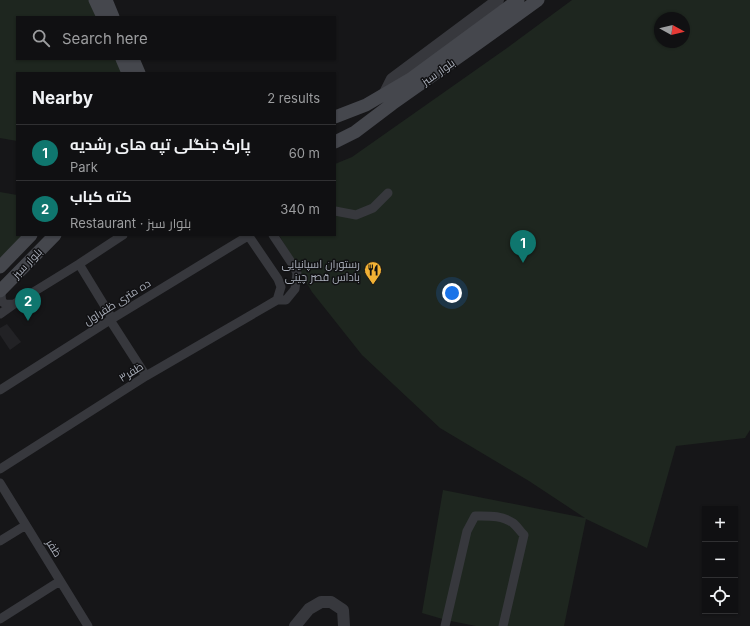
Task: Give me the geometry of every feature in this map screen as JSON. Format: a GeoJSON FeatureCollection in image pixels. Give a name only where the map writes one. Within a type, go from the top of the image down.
{"type":"FeatureCollection","features":[{"type":"Feature","properties":{"kind":"main road"},"geometry":{"type":"LineString","coordinates":[[95,0],[103,16]]}},
{"type":"Feature","properties":{"kind":"main road"},"geometry":{"type":"LineString","coordinates":[[106,0],[113,16]]}},
{"type":"Feature","properties":{"kind":"main road","name":"بلوار سبز"},"geometry":{"type":"LineString","coordinates":[[336,117],[366,105],[412,78],[518,0]]}},
{"type":"Feature","properties":{"kind":"main road","name":"بلوار سبز"},"geometry":{"type":"LineString","coordinates":[[336,142],[355,132],[538,0]]}},
{"type":"Feature","properties":{"kind":"main road"},"geometry":{"type":"LineString","coordinates":[[122,60],[128,72]]}},
{"type":"Feature","properties":{"kind":"main road"},"geometry":{"type":"LineString","coordinates":[[133,60],[139,72]]}},
{"type":"Feature","properties":{"kind":"main road"},"geometry":{"type":"LineString","coordinates":[[0,267],[30,236]]}},
{"type":"Feature","properties":{"kind":"main road","name":"بلوار سبز"},"geometry":{"type":"LineString","coordinates":[[0,291],[54,236]]}},
{"type":"Feature","properties":{"kind":"street"},"geometry":{"type":"LineString","coordinates":[[384,95],[392,79],[498,0]]}},
{"type":"Feature","properties":{"kind":"street"},"geometry":{"type":"LineString","coordinates":[[336,211],[356,214],[373,208],[388,193]]}},
{"type":"Feature","properties":{"kind":"street"},"geometry":{"type":"LineString","coordinates":[[0,314],[121,236]]}},
{"type":"Feature","properties":{"kind":"street","name":"ده متری ظفراول"},"geometry":{"type":"LineString","coordinates":[[0,390],[111,319],[246,236]]}},
{"type":"Feature","properties":{"kind":"street"},"geometry":{"type":"LineString","coordinates":[[249,236],[278,279],[281,287],[277,300]]}},
{"type":"Feature","properties":{"kind":"street","name":"ظفر۳"},"geometry":{"type":"LineString","coordinates":[[0,469],[146,376],[277,300],[286,300],[295,290],[297,273],[274,236]]}},
{"type":"Feature","properties":{"kind":"street"},"geometry":{"type":"LineString","coordinates":[[79,264],[146,376]]}},
{"type":"Feature","properties":{"kind":"street"},"geometry":{"type":"LineString","coordinates":[[0,291],[1,300],[3,303],[14,304]]}},
{"type":"Feature","properties":{"kind":"street","name":"ظفر"},"geometry":{"type":"LineString","coordinates":[[0,483],[88,626]]}},
{"type":"Feature","properties":{"kind":"street"},"geometry":{"type":"LineString","coordinates":[[445,626],[467,531],[475,516],[489,516],[504,518],[514,524],[524,535],[502,626]]}},
{"type":"Feature","properties":{"kind":"street"},"geometry":{"type":"LineString","coordinates":[[0,541],[26,525]]}},
{"type":"Feature","properties":{"kind":"street"},"geometry":{"type":"LineString","coordinates":[[0,619],[60,581]]}},
{"type":"Feature","properties":{"kind":"street"},"geometry":{"type":"LineString","coordinates":[[295,626],[309,609],[321,602],[332,602],[343,610],[344,626]]}},
{"type":"Feature","properties":{"kind":"shaded area"},"geometry":{"type":"Polygon","coordinates":[[[0,0],[91,0],[99,16],[16,16],[16,60],[117,60],[123,72],[16,72],[16,141],[0,138],[0,0]]]}},
{"type":"Feature","properties":{"kind":"shaded area"},"geometry":{"type":"Polygon","coordinates":[[[572,0],[750,0],[750,430],[745,438],[676,446],[647,548],[586,519],[564,626],[476,626],[422,613],[443,490],[585,518],[529,481],[440,428],[362,355],[312,292],[280,236],[336,236],[336,164],[352,157],[507,48],[572,0]]]}},
{"type":"Feature","properties":{"kind":"shaded area"},"geometry":{"type":"Polygon","coordinates":[[[0,192],[16,195],[16,236],[22,236],[0,258],[0,192]]]}},
{"type":"Feature","properties":{"kind":"shaded area"},"geometry":{"type":"Polygon","coordinates":[[[7,324],[21,342],[10,350],[0,335],[0,328],[7,324]]]}},
{"type":"Feature","properties":{"kind":"place","name":"پارک جنگلی تپه های رشدیه"},"geometry":{"type":"Point","coordinates":[523,263]}},
{"type":"Feature","properties":{"kind":"place","name":"رستوران اسپانیایی باداس قصر چینی"},"geometry":{"type":"Point","coordinates":[373,285]}},
{"type":"Feature","properties":{"kind":"place","name":"کته کباب"},"geometry":{"type":"Point","coordinates":[28,321]}}]}
